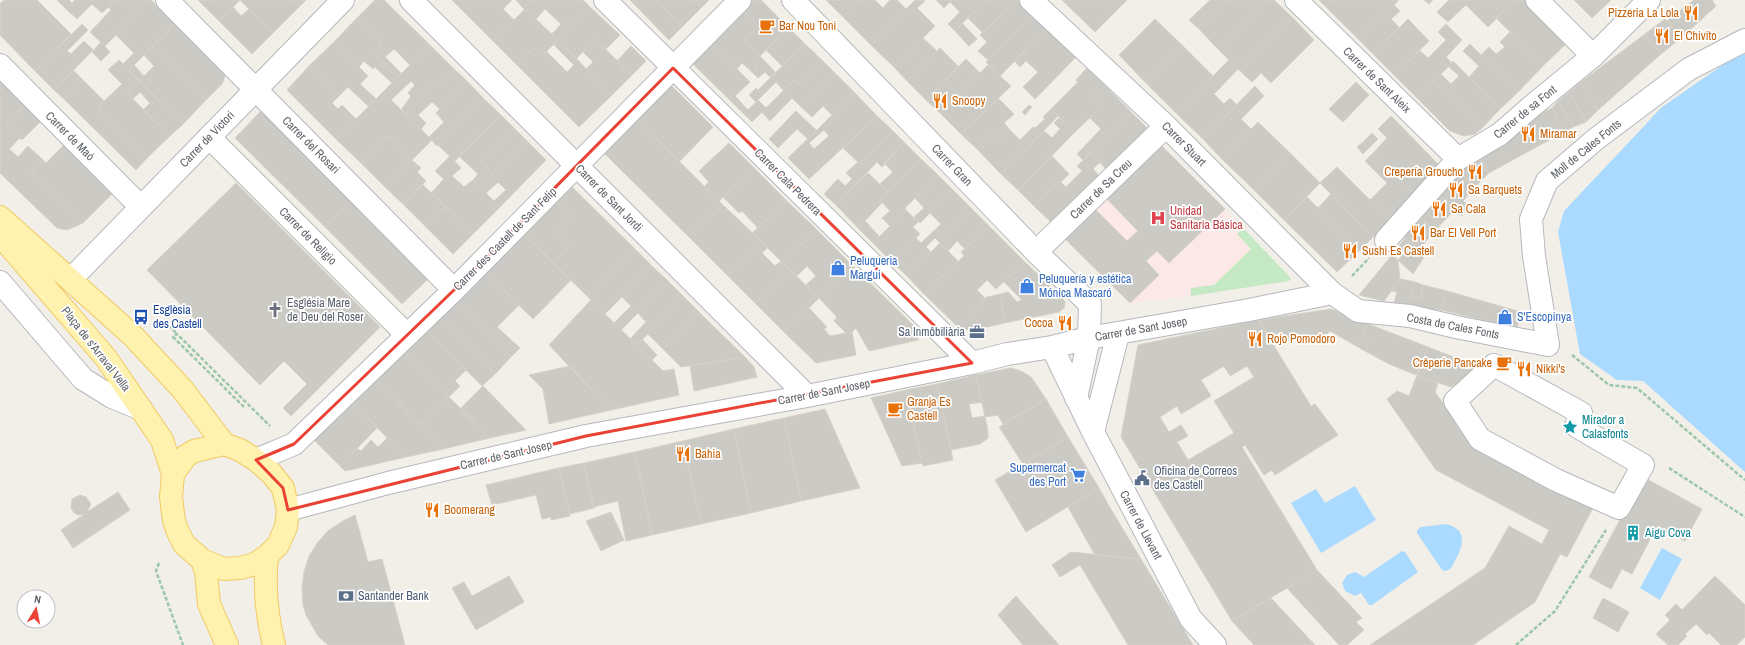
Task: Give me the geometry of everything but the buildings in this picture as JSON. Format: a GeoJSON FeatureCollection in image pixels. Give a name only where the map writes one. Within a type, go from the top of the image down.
{"type":"FeatureCollection","features":[{"type":"Feature","properties":{"kind":"main road"},"geometry":{"type":"LineString","coordinates":[[0,217],[133,336],[183,390],[224,444],[240,450],[256,460],[271,473],[283,488],[288,510],[286,528],[278,545],[267,556],[255,564],[240,568],[224,569],[202,560],[184,544],[178,532],[171,497],[173,474],[186,456],[194,451],[224,444]]}},
{"type":"Feature","properties":{"kind":"main road","name":"Plaça de s'Arraval Vella"},"geometry":{"type":"LineString","coordinates":[[0,236],[106,358],[162,440],[173,474]]}},
{"type":"Feature","properties":{"kind":"main road"},"geometry":{"type":"LineString","coordinates":[[267,556],[266,567],[269,625],[274,645]]}},
{"type":"Feature","properties":{"kind":"main road"},"geometry":{"type":"LineString","coordinates":[[202,560],[206,572],[209,604],[226,645]]}},
{"type":"Feature","properties":{"kind":"street","name":"Carrer del Rosari"},"geometry":{"type":"LineString","coordinates":[[167,0],[454,290]]}},
{"type":"Feature","properties":{"kind":"street","name":"Carrer de Victori"},"geometry":{"type":"LineString","coordinates":[[71,279],[343,0]]}},
{"type":"Feature","properties":{"kind":"street","name":"Carrer de Sant Jordi"},"geometry":{"type":"LineString","coordinates":[[411,0],[807,396]]}},
{"type":"Feature","properties":{"kind":"street","name":"Carrer Cala Pedrera"},"geometry":{"type":"LineString","coordinates":[[605,0],[972,363]]}},
{"type":"Feature","properties":{"kind":"street","name":"Carrer des Castell de Sant Felip"},"geometry":{"type":"LineString","coordinates":[[256,460],[294,444],[454,290],[577,167],[740,0]]}},
{"type":"Feature","properties":{"kind":"street","name":"Carrer Gran"},"geometry":{"type":"LineString","coordinates":[[793,0],[1036,252],[1090,304],[1089,338]]}},
{"type":"Feature","properties":{"kind":"street","name":"Carrer Stuart"},"geometry":{"type":"LineString","coordinates":[[1031,0],[1166,126],[1332,293]]}},
{"type":"Feature","properties":{"kind":"street","name":"Carrer de Sant Aleix"},"geometry":{"type":"LineString","coordinates":[[1296,0],[1458,159]]}},
{"type":"Feature","properties":{"kind":"street"},"geometry":{"type":"LineString","coordinates":[[1537,0],[1593,56]]}},
{"type":"Feature","properties":{"kind":"street","name":"Carrer de sa Font"},"geometry":{"type":"LineString","coordinates":[[1386,240],[1458,159],[1500,134],[1593,56],[1649,0]]}},
{"type":"Feature","properties":{"kind":"street","name":"Moll de Cales Fonts"},"geometry":{"type":"LineString","coordinates":[[1548,345],[1534,256],[1532,219],[1547,181],[1596,139],[1689,69],[1745,40]]}},
{"type":"Feature","properties":{"kind":"street","name":"Carrer de Maó"},"geometry":{"type":"LineString","coordinates":[[0,65],[141,207]]}},
{"type":"Feature","properties":{"kind":"street","name":"Carrer de Sa Creu"},"geometry":{"type":"LineString","coordinates":[[1036,252],[1166,126]]}},
{"type":"Feature","properties":{"kind":"street","name":"Carrer de Religio"},"geometry":{"type":"LineString","coordinates":[[209,137],[407,336]]}},
{"type":"Feature","properties":{"kind":"street"},"geometry":{"type":"LineString","coordinates":[[0,282],[83,379],[112,398],[141,409]]}},
{"type":"Feature","properties":{"kind":"street","name":"Costa de Cales Fonts"},"geometry":{"type":"LineString","coordinates":[[1332,293],[1358,311],[1410,316],[1456,327],[1548,345]]}},
{"type":"Feature","properties":{"kind":"street","name":"Carrer de Sant Josep"},"geometry":{"type":"LineString","coordinates":[[288,510],[388,483],[586,436],[807,396],[972,363],[1007,354],[1052,347],[1089,338],[1118,334],[1332,293]]}},
{"type":"Feature","properties":{"kind":"street"},"geometry":{"type":"LineString","coordinates":[[1093,432],[1118,334]]}},
{"type":"Feature","properties":{"kind":"street"},"geometry":{"type":"LineString","coordinates":[[1076,398],[1089,338]]}},
{"type":"Feature","properties":{"kind":"street","name":"Carrer de Llevant"},"geometry":{"type":"LineString","coordinates":[[1052,347],[1093,432],[1191,619],[1215,645]]}},
{"type":"Feature","properties":{"kind":"street"},"geometry":{"type":"LineString","coordinates":[[1494,365],[1581,413],[1576,426],[1643,465],[1619,508],[1556,480],[1480,439],[1456,401],[1494,365]]}},
{"type":"Feature","properties":{"kind":"path"},"geometry":{"type":"LineString","coordinates":[[1332,293],[1351,277],[1386,240]]}},
{"type":"Feature","properties":{"kind":"path"},"geometry":{"type":"LineString","coordinates":[[165,321],[271,427]]}},
{"type":"Feature","properties":{"kind":"path"},"geometry":{"type":"LineString","coordinates":[[177,334],[173,337],[244,407]]}},
{"type":"Feature","properties":{"kind":"path"},"geometry":{"type":"LineString","coordinates":[[1548,345],[1567,351],[1609,385],[1637,388],[1745,480]]}},
{"type":"Feature","properties":{"kind":"path"},"geometry":{"type":"LineString","coordinates":[[1516,645],[1555,612],[1619,508]]}},
{"type":"Feature","properties":{"kind":"path"},"geometry":{"type":"LineString","coordinates":[[159,563],[156,571],[183,645]]}},
{"type":"Feature","properties":{"kind":"highlighted area"},"geometry":{"type":"Polygon","coordinates":[[[673,68],[972,363],[586,436],[288,510],[283,488],[256,460],[294,444],[454,290],[673,68]]]}},
{"type":"Feature","properties":{"kind":"shaded area","name":"Unidad Sanitaria Básica"},"geometry":{"type":"Polygon","coordinates":[[[1188,173],[1289,276],[1291,279],[1289,281],[1191,296],[1130,303],[1063,237],[1105,197],[1188,173]]]}},
{"type":"Feature","properties":{"kind":"green space"},"geometry":{"type":"Polygon","coordinates":[[[1243,228],[1291,279],[1289,281],[1191,296],[1191,288],[1214,285],[1251,249],[1237,234],[1243,228]]]}},
{"type":"Feature","properties":{"kind":"water"},"geometry":{"type":"Polygon","coordinates":[[[1745,54],[1745,493],[1634,392],[1580,354],[1558,232],[1564,211],[1662,107],[1730,60],[1745,54]]]}},
{"type":"Feature","properties":{"kind":"water"},"geometry":{"type":"Polygon","coordinates":[[[1355,486],[1376,520],[1321,553],[1291,503],[1316,489],[1325,503],[1355,486]]]}},
{"type":"Feature","properties":{"kind":"water"},"geometry":{"type":"Polygon","coordinates":[[[1446,524],[1458,529],[1461,533],[1462,543],[1453,564],[1450,569],[1446,571],[1442,570],[1417,533],[1417,530],[1421,527],[1446,524]]]}},
{"type":"Feature","properties":{"kind":"water"},"geometry":{"type":"Polygon","coordinates":[[[1662,548],[1682,559],[1660,600],[1640,588],[1662,548]]]}},
{"type":"Feature","properties":{"kind":"water"},"geometry":{"type":"Polygon","coordinates":[[[1402,551],[1405,552],[1418,572],[1372,605],[1369,605],[1361,593],[1355,596],[1345,591],[1342,583],[1347,575],[1355,572],[1364,577],[1402,551]]]}},
{"type":"Feature","properties":{"kind":"pier"},"geometry":{"type":"Polygon","coordinates":[[[1616,380],[1643,381],[1745,472],[1745,493],[1634,392],[1616,380]]]}},
{"type":"Feature","properties":{"kind":"place","name":"Pizzeria La Lola"},"geometry":{"type":"Point","coordinates":[1691,13]}},
{"type":"Feature","properties":{"kind":"place","name":"Bar Nou Toni"},"geometry":{"type":"Point","coordinates":[767,26]}},
{"type":"Feature","properties":{"kind":"place","name":"El Chivito"},"geometry":{"type":"Point","coordinates":[1662,36]}},
{"type":"Feature","properties":{"kind":"place","name":"Snoopy"},"geometry":{"type":"Point","coordinates":[940,101]}},
{"type":"Feature","properties":{"kind":"place","name":"Miramar"},"geometry":{"type":"Point","coordinates":[1528,134]}},
{"type":"Feature","properties":{"kind":"place","name":"Crepería Groucho"},"geometry":{"type":"Point","coordinates":[1475,172]}},
{"type":"Feature","properties":{"kind":"place","name":"Sa Barquets"},"geometry":{"type":"Point","coordinates":[1456,190]}},
{"type":"Feature","properties":{"kind":"place","name":"Sa Cala"},"geometry":{"type":"Point","coordinates":[1439,209]}},
{"type":"Feature","properties":{"kind":"place","name":"Unidad Sanitaria Básica"},"geometry":{"type":"Point","coordinates":[1158,218]}},
{"type":"Feature","properties":{"kind":"place","name":"Bar El Vell Port"},"geometry":{"type":"Point","coordinates":[1418,233]}},
{"type":"Feature","properties":{"kind":"place","name":"Sushi Es Castell"},"geometry":{"type":"Point","coordinates":[1350,251]}},
{"type":"Feature","properties":{"kind":"place","name":"Peluqueria Margui"},"geometry":{"type":"Point","coordinates":[838,268]}},
{"type":"Feature","properties":{"kind":"place","name":"Peluquería y estética Mónica Mascaró"},"geometry":{"type":"Point","coordinates":[1027,286]}},
{"type":"Feature","properties":{"kind":"place","name":"Església Mare de Deu del Roser"},"geometry":{"type":"Point","coordinates":[275,310]}},
{"type":"Feature","properties":{"kind":"place","name":"Esglèsia des Castell"},"geometry":{"type":"Point","coordinates":[141,317]}},
{"type":"Feature","properties":{"kind":"place","name":"S'Escopinya"},"geometry":{"type":"Point","coordinates":[1505,317]}},
{"type":"Feature","properties":{"kind":"place","name":"Cocoa"},"geometry":{"type":"Point","coordinates":[1065,323]}},
{"type":"Feature","properties":{"kind":"place","name":"Sa Inmôbiliària"},"geometry":{"type":"Point","coordinates":[977,332]}},
{"type":"Feature","properties":{"kind":"place","name":"Rojo Pomodoro"},"geometry":{"type":"Point","coordinates":[1255,339]}},
{"type":"Feature","properties":{"kind":"place","name":"Crêperie Pancake"},"geometry":{"type":"Point","coordinates":[1504,363]}},
{"type":"Feature","properties":{"kind":"place","name":"Nikki's"},"geometry":{"type":"Point","coordinates":[1524,369]}},
{"type":"Feature","properties":{"kind":"place","name":"Granja Es Castell"},"geometry":{"type":"Point","coordinates":[895,409]}},
{"type":"Feature","properties":{"kind":"place","name":"Mirador a Calasfonts"},"geometry":{"type":"Point","coordinates":[1570,427]}},
{"type":"Feature","properties":{"kind":"place","name":"Bahia"},"geometry":{"type":"Point","coordinates":[683,454]}},
{"type":"Feature","properties":{"kind":"place","name":"Supermercat des Port"},"geometry":{"type":"Point","coordinates":[1078,475]}},
{"type":"Feature","properties":{"kind":"place","name":"Oficina de Correos des Castell"},"geometry":{"type":"Point","coordinates":[1142,478]}},
{"type":"Feature","properties":{"kind":"place","name":"Boomerang"},"geometry":{"type":"Point","coordinates":[432,510]}},
{"type":"Feature","properties":{"kind":"place","name":"Aigu Cova"},"geometry":{"type":"Point","coordinates":[1633,533]}},
{"type":"Feature","properties":{"kind":"place","name":"Santander Bank"},"geometry":{"type":"Point","coordinates":[346,596]}}]}
